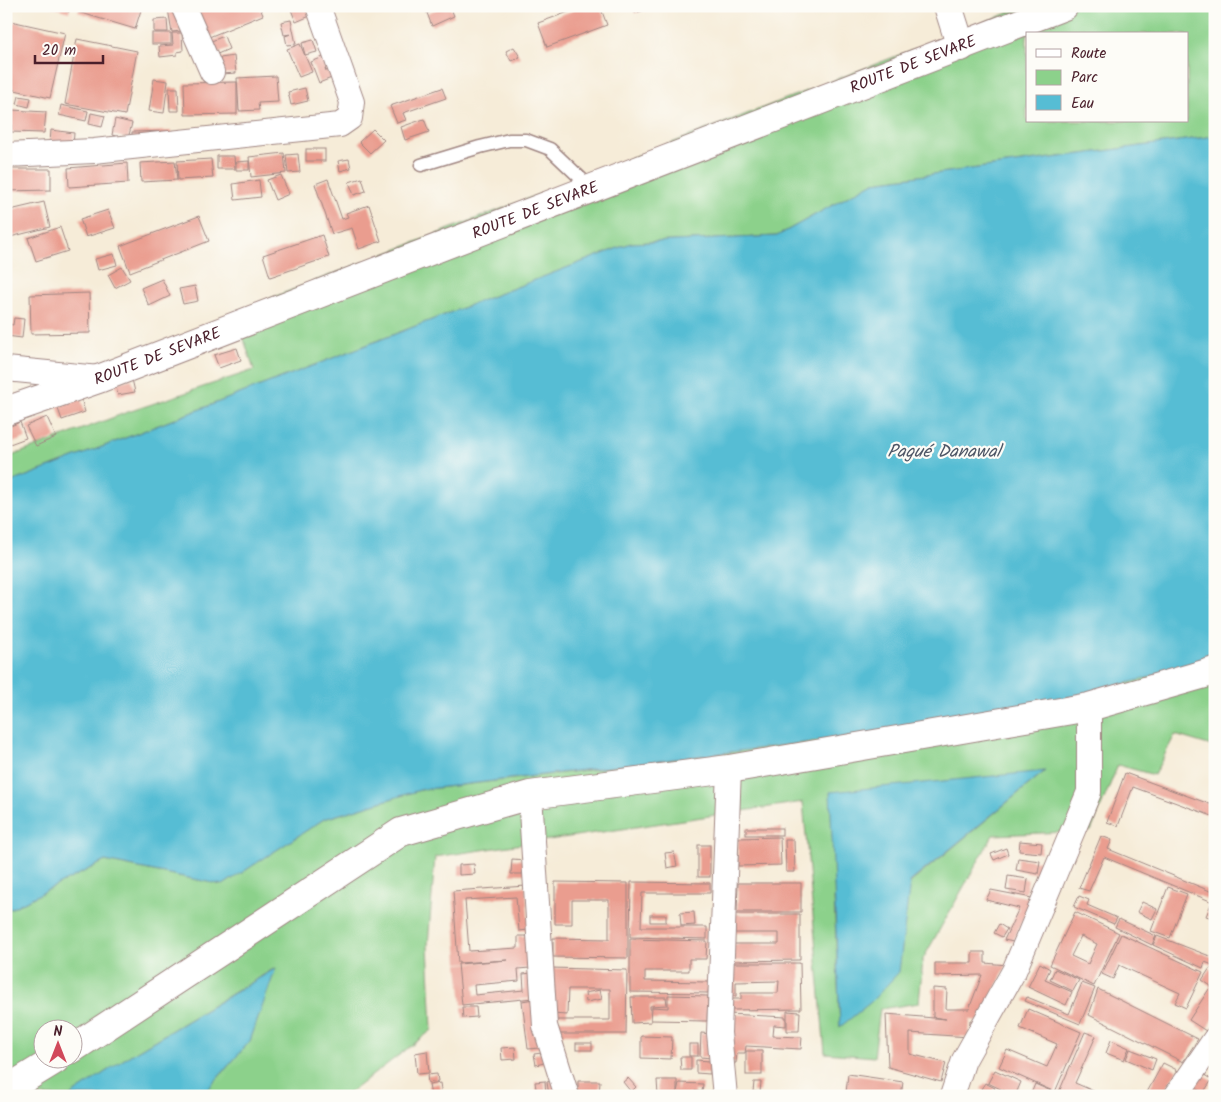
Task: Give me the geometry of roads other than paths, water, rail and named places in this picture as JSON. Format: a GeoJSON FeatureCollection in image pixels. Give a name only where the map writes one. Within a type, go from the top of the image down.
{"type":"FeatureCollection","features":[{"type":"Feature","properties":{"kind":"street"},"geometry":{"type":"LineString","coordinates":[[183,6],[212,72]]}},
{"type":"Feature","properties":{"kind":"street"},"geometry":{"type":"LineString","coordinates":[[6,155],[94,151],[340,125],[350,118],[352,102],[318,6]]}},
{"type":"Feature","properties":{"kind":"street"},"geometry":{"type":"LineString","coordinates":[[948,6],[961,47]]}},
{"type":"Feature","properties":{"kind":"street","name":"ROUTE DE SEVARE"},"geometry":{"type":"LineString","coordinates":[[6,411],[101,378],[1064,6]]}},
{"type":"Feature","properties":{"kind":"street"},"geometry":{"type":"LineString","coordinates":[[6,369],[101,378]]}},
{"type":"Feature","properties":{"kind":"street"},"geometry":{"type":"LineString","coordinates":[[82,1042],[401,832],[530,795],[729,769],[1089,707],[1215,671]]}},
{"type":"Feature","properties":{"kind":"street"},"geometry":{"type":"LineString","coordinates":[[952,1096],[964,1060],[1014,970],[1090,792],[1089,707]]}},
{"type":"Feature","properties":{"kind":"street"},"geometry":{"type":"LineString","coordinates":[[725,1096],[719,1032],[729,769]]}},
{"type":"Feature","properties":{"kind":"street"},"geometry":{"type":"LineString","coordinates":[[530,795],[545,1026],[567,1096]]}},
{"type":"Feature","properties":{"kind":"street"},"geometry":{"type":"LineString","coordinates":[[1176,1096],[1215,1039]]}},
{"type":"Feature","properties":{"kind":"street"},"geometry":{"type":"LineString","coordinates":[[6,1090],[39,1070]]}},
{"type":"Feature","properties":{"kind":"lane"},"geometry":{"type":"LineString","coordinates":[[421,165],[509,140],[526,140],[550,149],[591,188]]}},
{"type":"Feature","properties":{"kind":"water","name":"Pagué Danawal"},"geometry":{"type":"Polygon","coordinates":[[[1215,136],[1215,660],[984,721],[420,790],[324,819],[223,885],[105,861],[6,911],[6,484],[631,243],[777,236],[874,182],[1215,136]]]}},
{"type":"Feature","properties":{"kind":"water"},"geometry":{"type":"Polygon","coordinates":[[[1045,771],[910,882],[899,972],[871,1002],[840,1027],[830,792],[1045,771]]]}},
{"type":"Feature","properties":{"kind":"water"},"geometry":{"type":"Polygon","coordinates":[[[276,968],[250,1041],[202,1096],[70,1096],[132,1054],[276,968]]]}}]}
